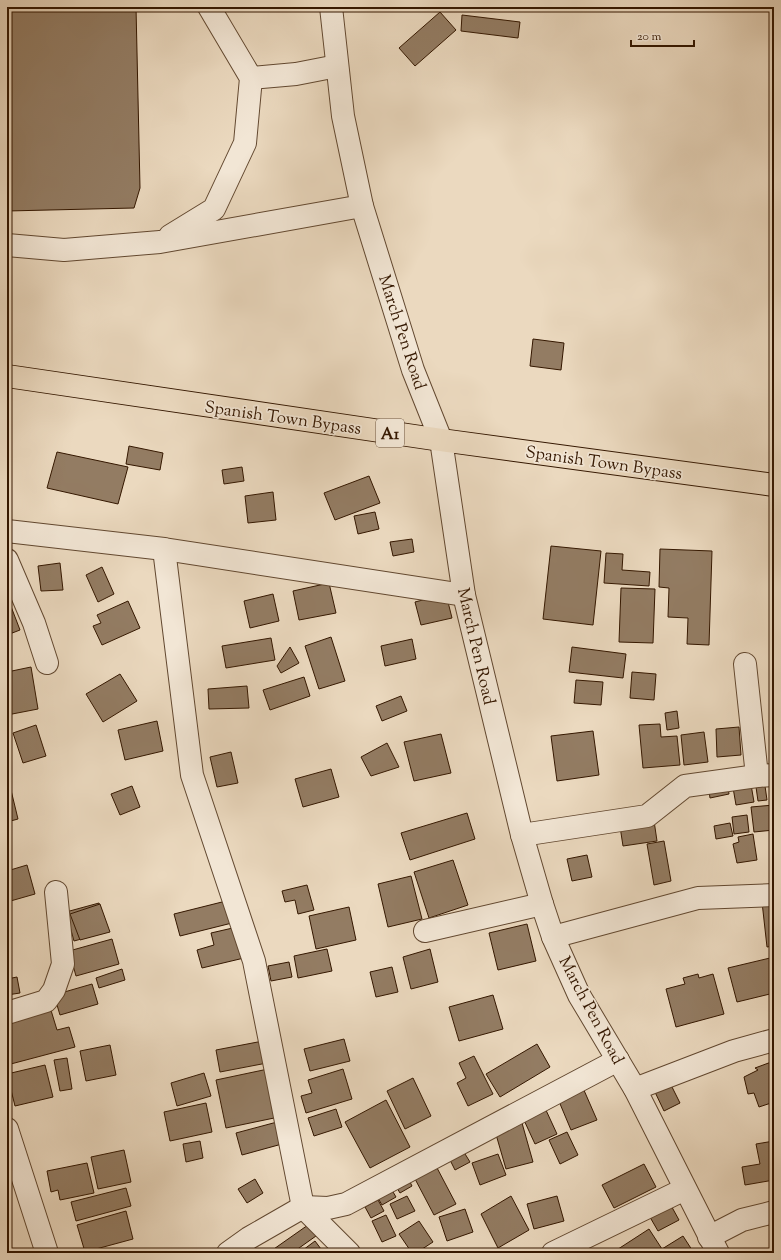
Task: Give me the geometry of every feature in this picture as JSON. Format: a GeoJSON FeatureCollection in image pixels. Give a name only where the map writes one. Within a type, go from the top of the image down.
{"type":"FeatureCollection","features":[{"type":"Feature","properties":{"kind":"main road","name":"Spanish Town Bypass"},"geometry":{"type":"LineString","coordinates":[[7,376],[441,440],[774,484]]}},
{"type":"Feature","properties":{"kind":"street"},"geometry":{"type":"LineString","coordinates":[[160,242],[214,209],[244,143],[251,78],[209,7]]}},
{"type":"Feature","properties":{"kind":"street","name":"March Pen Road"},"geometry":{"type":"LineString","coordinates":[[331,7],[343,116],[362,206],[413,370],[441,440],[464,595],[522,835],[542,904],[553,937],[579,995],[635,1089],[713,1245]]}},
{"type":"Feature","properties":{"kind":"street"},"geometry":{"type":"LineString","coordinates":[[251,78],[296,74],[337,66]]}},
{"type":"Feature","properties":{"kind":"street"},"geometry":{"type":"LineString","coordinates":[[7,245],[64,250],[160,242],[362,206]]}},
{"type":"Feature","properties":{"kind":"street"},"geometry":{"type":"LineString","coordinates":[[7,531],[164,549],[464,595]]}},
{"type":"Feature","properties":{"kind":"street"},"geometry":{"type":"LineString","coordinates":[[164,549],[192,774],[254,961],[303,1207],[349,1253]]}},
{"type":"Feature","properties":{"kind":"street"},"geometry":{"type":"LineString","coordinates":[[7,560],[34,623],[47,663]]}},
{"type":"Feature","properties":{"kind":"street"},"geometry":{"type":"LineString","coordinates":[[522,835],[647,816],[685,786],[765,776],[745,664]]}},
{"type":"Feature","properties":{"kind":"street"},"geometry":{"type":"LineString","coordinates":[[7,1013],[46,1001],[54,990],[63,964],[56,892]]}},
{"type":"Feature","properties":{"kind":"street"},"geometry":{"type":"LineString","coordinates":[[553,937],[698,898],[774,895]]}},
{"type":"Feature","properties":{"kind":"street"},"geometry":{"type":"LineString","coordinates":[[425,931],[542,904]]}},
{"type":"Feature","properties":{"kind":"street"},"geometry":{"type":"LineString","coordinates":[[635,1089],[734,1051],[774,1040]]}},
{"type":"Feature","properties":{"kind":"street"},"geometry":{"type":"LineString","coordinates":[[228,1253],[249,1238],[303,1207],[328,1208],[346,1204],[618,1060]]}},
{"type":"Feature","properties":{"kind":"street"},"geometry":{"type":"LineString","coordinates":[[7,1129],[47,1253]]}},
{"type":"Feature","properties":{"kind":"street"},"geometry":{"type":"LineString","coordinates":[[553,1253],[684,1189]]}},
{"type":"Feature","properties":{"kind":"street"},"geometry":{"type":"LineString","coordinates":[[713,1245],[742,1220],[774,1212]]}},
{"type":"Feature","properties":{"kind":"building"},"geometry":{"type":"Polygon","coordinates":[[[7,7],[136,7],[140,188],[134,208],[7,211],[7,7]]]}},
{"type":"Feature","properties":{"kind":"building"},"geometry":{"type":"Polygon","coordinates":[[[440,12],[456,30],[415,66],[399,48],[440,12]]]}},
{"type":"Feature","properties":{"kind":"building"},"geometry":{"type":"Polygon","coordinates":[[[462,15],[520,22],[518,38],[461,31],[462,15]]]}},
{"type":"Feature","properties":{"kind":"building"},"geometry":{"type":"Polygon","coordinates":[[[533,339],[564,343],[561,370],[530,366],[533,339]]]}},
{"type":"Feature","properties":{"kind":"building"},"geometry":{"type":"Polygon","coordinates":[[[129,446],[163,453],[160,470],[126,464],[129,446]]]}},
{"type":"Feature","properties":{"kind":"building"},"geometry":{"type":"Polygon","coordinates":[[[57,452],[128,467],[118,504],[47,488],[57,452]]]}},
{"type":"Feature","properties":{"kind":"building"},"geometry":{"type":"Polygon","coordinates":[[[242,467],[244,481],[224,484],[222,470],[242,467]]]}},
{"type":"Feature","properties":{"kind":"building"},"geometry":{"type":"Polygon","coordinates":[[[369,476],[380,503],[335,520],[324,493],[369,476]]]}},
{"type":"Feature","properties":{"kind":"building"},"geometry":{"type":"Polygon","coordinates":[[[273,492],[276,520],[248,523],[245,496],[273,492]]]}},
{"type":"Feature","properties":{"kind":"building"},"geometry":{"type":"Polygon","coordinates":[[[375,512],[379,529],[358,534],[354,516],[375,512]]]}},
{"type":"Feature","properties":{"kind":"building"},"geometry":{"type":"Polygon","coordinates":[[[412,539],[414,552],[393,556],[390,542],[412,539]]]}},
{"type":"Feature","properties":{"kind":"building"},"geometry":{"type":"Polygon","coordinates":[[[551,546],[601,551],[593,625],[543,619],[551,546]]]}},
{"type":"Feature","properties":{"kind":"building"},"geometry":{"type":"Polygon","coordinates":[[[660,549],[712,551],[709,645],[687,644],[688,618],[668,617],[669,588],[659,587],[660,549]]]}},
{"type":"Feature","properties":{"kind":"building"},"geometry":{"type":"Polygon","coordinates":[[[606,553],[623,554],[622,570],[650,572],[649,586],[604,583],[606,553]]]}},
{"type":"Feature","properties":{"kind":"building"},"geometry":{"type":"Polygon","coordinates":[[[60,563],[63,590],[41,591],[38,566],[60,563]]]}},
{"type":"Feature","properties":{"kind":"building"},"geometry":{"type":"Polygon","coordinates":[[[102,567],[114,594],[98,602],[86,575],[102,567]]]}},
{"type":"Feature","properties":{"kind":"building"},"geometry":{"type":"Polygon","coordinates":[[[329,583],[336,613],[299,620],[293,591],[329,583]]]}},
{"type":"Feature","properties":{"kind":"building"},"geometry":{"type":"Polygon","coordinates":[[[621,588],[655,589],[653,643],[619,642],[621,588]]]}},
{"type":"Feature","properties":{"kind":"building"},"geometry":{"type":"Polygon","coordinates":[[[273,594],[279,621],[250,628],[244,601],[273,594]]]}},
{"type":"Feature","properties":{"kind":"building"},"geometry":{"type":"Polygon","coordinates":[[[446,594],[452,618],[421,625],[415,602],[446,594]]]}},
{"type":"Feature","properties":{"kind":"building"},"geometry":{"type":"Polygon","coordinates":[[[7,596],[20,630],[7,635],[7,596]]]}},
{"type":"Feature","properties":{"kind":"building"},"geometry":{"type":"Polygon","coordinates":[[[128,601],[140,628],[102,645],[93,626],[101,623],[97,615],[128,601]]]}},
{"type":"Feature","properties":{"kind":"building"},"geometry":{"type":"Polygon","coordinates":[[[331,637],[345,681],[319,689],[305,646],[331,637]]]}},
{"type":"Feature","properties":{"kind":"building"},"geometry":{"type":"Polygon","coordinates":[[[271,638],[275,660],[226,668],[222,646],[271,638]]]}},
{"type":"Feature","properties":{"kind":"building"},"geometry":{"type":"Polygon","coordinates":[[[412,639],[416,659],[385,666],[381,646],[412,639]]]}},
{"type":"Feature","properties":{"kind":"building"},"geometry":{"type":"Polygon","coordinates":[[[290,647],[299,663],[281,673],[277,666],[290,647]]]}},
{"type":"Feature","properties":{"kind":"building"},"geometry":{"type":"Polygon","coordinates":[[[572,647],[626,654],[623,678],[569,672],[572,647]]]}},
{"type":"Feature","properties":{"kind":"building"},"geometry":{"type":"Polygon","coordinates":[[[31,667],[38,709],[7,715],[7,672],[31,667]]]}},
{"type":"Feature","properties":{"kind":"building"},"geometry":{"type":"Polygon","coordinates":[[[632,672],[656,674],[654,700],[630,698],[632,672]]]}},
{"type":"Feature","properties":{"kind":"building"},"geometry":{"type":"Polygon","coordinates":[[[120,674],[137,701],[103,722],[86,694],[120,674]]]}},
{"type":"Feature","properties":{"kind":"building"},"geometry":{"type":"Polygon","coordinates":[[[304,677],[310,696],[270,710],[263,690],[304,677]]]}},
{"type":"Feature","properties":{"kind":"building"},"geometry":{"type":"Polygon","coordinates":[[[576,680],[603,682],[601,705],[574,703],[576,680]]]}},
{"type":"Feature","properties":{"kind":"building"},"geometry":{"type":"Polygon","coordinates":[[[247,686],[249,708],[209,709],[208,689],[247,686]]]}},
{"type":"Feature","properties":{"kind":"building"},"geometry":{"type":"Polygon","coordinates":[[[401,696],[407,711],[382,721],[376,706],[401,696]]]}},
{"type":"Feature","properties":{"kind":"building"},"geometry":{"type":"Polygon","coordinates":[[[677,711],[679,728],[667,730],[665,713],[677,711]]]}},
{"type":"Feature","properties":{"kind":"building"},"geometry":{"type":"Polygon","coordinates":[[[770,714],[774,714],[774,728],[770,728],[770,714]]]}},
{"type":"Feature","properties":{"kind":"building"},"geometry":{"type":"Polygon","coordinates":[[[157,721],[163,751],[125,760],[118,730],[157,721]]]}},
{"type":"Feature","properties":{"kind":"building"},"geometry":{"type":"Polygon","coordinates":[[[660,724],[661,737],[677,736],[680,765],[643,768],[639,725],[660,724]]]}},
{"type":"Feature","properties":{"kind":"building"},"geometry":{"type":"Polygon","coordinates":[[[36,725],[46,756],[23,763],[13,733],[36,725]]]}},
{"type":"Feature","properties":{"kind":"building"},"geometry":{"type":"Polygon","coordinates":[[[739,727],[741,755],[717,757],[716,729],[739,727]]]}},
{"type":"Feature","properties":{"kind":"building"},"geometry":{"type":"Polygon","coordinates":[[[593,731],[599,775],[557,781],[551,736],[593,731]]]}},
{"type":"Feature","properties":{"kind":"building"},"geometry":{"type":"Polygon","coordinates":[[[704,732],[708,762],[684,765],[681,735],[704,732]]]}},
{"type":"Feature","properties":{"kind":"building"},"geometry":{"type":"Polygon","coordinates":[[[441,734],[451,773],[414,781],[404,742],[441,734]]]}},
{"type":"Feature","properties":{"kind":"building"},"geometry":{"type":"Polygon","coordinates":[[[387,743],[399,767],[371,776],[361,757],[387,743]]]}},
{"type":"Feature","properties":{"kind":"building"},"geometry":{"type":"Polygon","coordinates":[[[231,752],[238,783],[217,787],[210,757],[231,752]]]}},
{"type":"Feature","properties":{"kind":"building"},"geometry":{"type":"Polygon","coordinates":[[[331,769],[339,797],[303,807],[295,779],[331,769]]]}},
{"type":"Feature","properties":{"kind":"building"},"geometry":{"type":"Polygon","coordinates":[[[763,772],[767,800],[758,801],[754,773],[763,772]]]}},
{"type":"Feature","properties":{"kind":"building"},"geometry":{"type":"Polygon","coordinates":[[[749,773],[754,802],[736,805],[731,776],[749,773]]]}},
{"type":"Feature","properties":{"kind":"building"},"geometry":{"type":"Polygon","coordinates":[[[727,781],[729,794],[710,798],[708,784],[727,781]]]}},
{"type":"Feature","properties":{"kind":"building"},"geometry":{"type":"Polygon","coordinates":[[[7,786],[10,786],[18,819],[7,822],[7,786]]]}},
{"type":"Feature","properties":{"kind":"building"},"geometry":{"type":"Polygon","coordinates":[[[132,786],[140,807],[120,815],[111,794],[132,786]]]}},
{"type":"Feature","properties":{"kind":"building"},"geometry":{"type":"Polygon","coordinates":[[[774,805],[774,830],[754,832],[751,807],[774,805]]]}},
{"type":"Feature","properties":{"kind":"building"},"geometry":{"type":"Polygon","coordinates":[[[467,813],[475,839],[410,860],[401,833],[467,813]]]}},
{"type":"Feature","properties":{"kind":"building"},"geometry":{"type":"Polygon","coordinates":[[[653,814],[657,841],[623,846],[619,820],[653,814]]]}},
{"type":"Feature","properties":{"kind":"building"},"geometry":{"type":"Polygon","coordinates":[[[747,815],[749,832],[734,834],[732,817],[747,815]]]}},
{"type":"Feature","properties":{"kind":"building"},"geometry":{"type":"Polygon","coordinates":[[[730,823],[733,836],[716,839],[714,826],[730,823]]]}},
{"type":"Feature","properties":{"kind":"building"},"geometry":{"type":"Polygon","coordinates":[[[753,834],[757,860],[737,863],[733,844],[739,842],[738,837],[753,834]]]}},
{"type":"Feature","properties":{"kind":"building"},"geometry":{"type":"Polygon","coordinates":[[[664,841],[671,881],[654,885],[647,844],[664,841]]]}},
{"type":"Feature","properties":{"kind":"building"},"geometry":{"type":"Polygon","coordinates":[[[587,855],[592,877],[572,881],[567,859],[587,855]]]}},
{"type":"Feature","properties":{"kind":"building"},"geometry":{"type":"Polygon","coordinates":[[[453,860],[468,905],[429,918],[414,872],[453,860]]]}},
{"type":"Feature","properties":{"kind":"building"},"geometry":{"type":"Polygon","coordinates":[[[27,865],[35,894],[7,902],[7,871],[27,865]]]}},
{"type":"Feature","properties":{"kind":"building"},"geometry":{"type":"Polygon","coordinates":[[[411,876],[422,919],[388,927],[378,884],[411,876]]]}},
{"type":"Feature","properties":{"kind":"building"},"geometry":{"type":"Polygon","coordinates":[[[307,885],[314,910],[298,914],[295,900],[285,902],[282,891],[307,885]]]}},
{"type":"Feature","properties":{"kind":"building"},"geometry":{"type":"Polygon","coordinates":[[[226,901],[232,923],[180,936],[174,914],[226,901]]]}},
{"type":"Feature","properties":{"kind":"building"},"geometry":{"type":"Polygon","coordinates":[[[774,901],[774,946],[767,947],[762,902],[774,901]]]}},
{"type":"Feature","properties":{"kind":"building"},"geometry":{"type":"Polygon","coordinates":[[[99,903],[107,932],[74,941],[66,912],[99,903]]]}},
{"type":"Feature","properties":{"kind":"building"},"geometry":{"type":"Polygon","coordinates":[[[100,904],[110,932],[80,940],[70,914],[100,904]]]}},
{"type":"Feature","properties":{"kind":"building"},"geometry":{"type":"Polygon","coordinates":[[[349,907],[356,940],[316,949],[309,916],[349,907]]]}},
{"type":"Feature","properties":{"kind":"building"},"geometry":{"type":"Polygon","coordinates":[[[527,924],[536,961],[498,970],[489,933],[527,924]]]}},
{"type":"Feature","properties":{"kind":"building"},"geometry":{"type":"Polygon","coordinates":[[[237,927],[244,958],[202,968],[197,950],[214,945],[211,933],[237,927]]]}},
{"type":"Feature","properties":{"kind":"building"},"geometry":{"type":"Polygon","coordinates":[[[112,939],[119,964],[76,976],[69,951],[112,939]]]}},
{"type":"Feature","properties":{"kind":"building"},"geometry":{"type":"Polygon","coordinates":[[[327,949],[332,971],[298,978],[294,956],[327,949]]]}},
{"type":"Feature","properties":{"kind":"building"},"geometry":{"type":"Polygon","coordinates":[[[430,949],[438,982],[411,989],[403,957],[430,949]]]}},
{"type":"Feature","properties":{"kind":"building"},"geometry":{"type":"Polygon","coordinates":[[[770,958],[774,973],[774,993],[737,1002],[728,968],[770,958]]]}},
{"type":"Feature","properties":{"kind":"building"},"geometry":{"type":"Polygon","coordinates":[[[289,962],[292,977],[271,981],[268,966],[289,962]]]}},
{"type":"Feature","properties":{"kind":"building"},"geometry":{"type":"Polygon","coordinates":[[[392,967],[398,992],[376,997],[370,972],[392,967]]]}},
{"type":"Feature","properties":{"kind":"building"},"geometry":{"type":"Polygon","coordinates":[[[122,969],[125,980],[99,988],[96,978],[122,969]]]}},
{"type":"Feature","properties":{"kind":"building"},"geometry":{"type":"Polygon","coordinates":[[[698,974],[699,978],[713,974],[724,1014],[676,1027],[666,989],[685,984],[683,978],[698,974]]]}},
{"type":"Feature","properties":{"kind":"building"},"geometry":{"type":"Polygon","coordinates":[[[17,977],[20,993],[7,995],[7,979],[17,977]]]}},
{"type":"Feature","properties":{"kind":"building"},"geometry":{"type":"Polygon","coordinates":[[[92,984],[98,1004],[60,1015],[54,995],[92,984]]]}},
{"type":"Feature","properties":{"kind":"building"},"geometry":{"type":"Polygon","coordinates":[[[493,995],[503,1029],[459,1041],[449,1007],[493,995]]]}},
{"type":"Feature","properties":{"kind":"building"},"geometry":{"type":"Polygon","coordinates":[[[50,1007],[57,1030],[69,1027],[75,1047],[7,1065],[7,1019],[50,1007]]]}},
{"type":"Feature","properties":{"kind":"building"},"geometry":{"type":"Polygon","coordinates":[[[344,1039],[350,1061],[310,1071],[304,1049],[344,1039]]]}},
{"type":"Feature","properties":{"kind":"building"},"geometry":{"type":"Polygon","coordinates":[[[263,1041],[267,1063],[220,1072],[216,1050],[263,1041]]]}},
{"type":"Feature","properties":{"kind":"building"},"geometry":{"type":"Polygon","coordinates":[[[537,1044],[550,1067],[500,1097],[486,1074],[537,1044]]]}},
{"type":"Feature","properties":{"kind":"building"},"geometry":{"type":"Polygon","coordinates":[[[110,1045],[116,1075],[86,1081],[80,1051],[110,1045]]]}},
{"type":"Feature","properties":{"kind":"building"},"geometry":{"type":"Polygon","coordinates":[[[474,1056],[493,1094],[468,1106],[457,1083],[466,1078],[459,1063],[474,1056]]]}},
{"type":"Feature","properties":{"kind":"building"},"geometry":{"type":"Polygon","coordinates":[[[67,1058],[72,1089],[60,1091],[54,1060],[67,1058]]]}},
{"type":"Feature","properties":{"kind":"building"},"geometry":{"type":"Polygon","coordinates":[[[774,1061],[774,1102],[759,1107],[754,1093],[748,1094],[744,1077],[758,1070],[755,1068],[774,1061]]]}},
{"type":"Feature","properties":{"kind":"building"},"geometry":{"type":"Polygon","coordinates":[[[45,1065],[53,1097],[15,1106],[7,1074],[45,1065]]]}},
{"type":"Feature","properties":{"kind":"building"},"geometry":{"type":"Polygon","coordinates":[[[268,1069],[279,1117],[226,1128],[216,1080],[268,1069]]]}},
{"type":"Feature","properties":{"kind":"building"},"geometry":{"type":"Polygon","coordinates":[[[343,1069],[352,1099],[306,1113],[301,1096],[312,1093],[308,1080],[343,1069]]]}},
{"type":"Feature","properties":{"kind":"building"},"geometry":{"type":"Polygon","coordinates":[[[204,1073],[211,1096],[177,1106],[171,1083],[204,1073]]]}},
{"type":"Feature","properties":{"kind":"building"},"geometry":{"type":"Polygon","coordinates":[[[413,1078],[431,1116],[405,1129],[387,1091],[413,1078]]]}},
{"type":"Feature","properties":{"kind":"building"},"geometry":{"type":"Polygon","coordinates":[[[670,1083],[680,1103],[664,1111],[654,1090],[670,1083]]]}},
{"type":"Feature","properties":{"kind":"building"},"geometry":{"type":"Polygon","coordinates":[[[583,1088],[597,1120],[571,1130],[558,1099],[583,1088]]]}},
{"type":"Feature","properties":{"kind":"building"},"geometry":{"type":"Polygon","coordinates":[[[386,1100],[410,1147],[370,1168],[345,1122],[386,1100]]]}},
{"type":"Feature","properties":{"kind":"building"},"geometry":{"type":"Polygon","coordinates":[[[206,1103],[212,1132],[170,1141],[164,1112],[206,1103]]]}},
{"type":"Feature","properties":{"kind":"building"},"geometry":{"type":"Polygon","coordinates":[[[545,1108],[557,1134],[535,1144],[523,1118],[545,1108]]]}},
{"type":"Feature","properties":{"kind":"building"},"geometry":{"type":"Polygon","coordinates":[[[336,1109],[342,1127],[314,1136],[308,1118],[336,1109]]]}},
{"type":"Feature","properties":{"kind":"building"},"geometry":{"type":"Polygon","coordinates":[[[277,1122],[282,1144],[242,1155],[236,1133],[277,1122]]]}},
{"type":"Feature","properties":{"kind":"building"},"geometry":{"type":"Polygon","coordinates":[[[522,1123],[533,1162],[506,1169],[495,1131],[522,1123]]]}},
{"type":"Feature","properties":{"kind":"building"},"geometry":{"type":"Polygon","coordinates":[[[567,1132],[578,1155],[560,1164],[549,1140],[567,1132]]]}},
{"type":"Feature","properties":{"kind":"building"},"geometry":{"type":"Polygon","coordinates":[[[200,1141],[203,1158],[186,1162],[183,1144],[200,1141]]]}},
{"type":"Feature","properties":{"kind":"building"},"geometry":{"type":"Polygon","coordinates":[[[774,1141],[774,1180],[745,1185],[742,1167],[760,1164],[756,1144],[774,1141]]]}},
{"type":"Feature","properties":{"kind":"building"},"geometry":{"type":"Polygon","coordinates":[[[462,1149],[470,1162],[455,1170],[448,1156],[462,1149]]]}},
{"type":"Feature","properties":{"kind":"building"},"geometry":{"type":"Polygon","coordinates":[[[124,1150],[131,1182],[98,1189],[91,1157],[124,1150]]]}},
{"type":"Feature","properties":{"kind":"building"},"geometry":{"type":"Polygon","coordinates":[[[498,1154],[506,1175],[480,1185],[472,1163],[498,1154]]]}},
{"type":"Feature","properties":{"kind":"building"},"geometry":{"type":"Polygon","coordinates":[[[87,1163],[94,1193],[60,1200],[58,1190],[51,1192],[47,1171],[87,1163]]]}},
{"type":"Feature","properties":{"kind":"building"},"geometry":{"type":"Polygon","coordinates":[[[644,1164],[656,1187],[614,1208],[602,1185],[644,1164]]]}},
{"type":"Feature","properties":{"kind":"building"},"geometry":{"type":"Polygon","coordinates":[[[436,1166],[456,1204],[434,1215],[414,1177],[436,1166]]]}},
{"type":"Feature","properties":{"kind":"building"},"geometry":{"type":"Polygon","coordinates":[[[407,1176],[412,1186],[400,1193],[394,1183],[407,1176]]]}},
{"type":"Feature","properties":{"kind":"building"},"geometry":{"type":"Polygon","coordinates":[[[255,1179],[263,1193],[247,1203],[238,1189],[255,1179]]]}},
{"type":"Feature","properties":{"kind":"building"},"geometry":{"type":"Polygon","coordinates":[[[389,1185],[396,1197],[382,1205],[375,1193],[389,1185]]]}},
{"type":"Feature","properties":{"kind":"building"},"geometry":{"type":"Polygon","coordinates":[[[126,1188],[131,1206],[76,1221],[71,1202],[126,1188]]]}},
{"type":"Feature","properties":{"kind":"building"},"geometry":{"type":"Polygon","coordinates":[[[407,1196],[415,1211],[397,1219],[390,1204],[407,1196]]]}},
{"type":"Feature","properties":{"kind":"building"},"geometry":{"type":"Polygon","coordinates":[[[511,1196],[529,1230],[498,1248],[481,1214],[511,1196]]]}},
{"type":"Feature","properties":{"kind":"building"},"geometry":{"type":"Polygon","coordinates":[[[557,1196],[564,1221],[534,1229],[527,1204],[557,1196]]]}},
{"type":"Feature","properties":{"kind":"building"},"geometry":{"type":"Polygon","coordinates":[[[378,1200],[384,1211],[371,1218],[365,1207],[378,1200]]]}},
{"type":"Feature","properties":{"kind":"building"},"geometry":{"type":"Polygon","coordinates":[[[668,1200],[679,1220],[658,1231],[647,1212],[668,1200]]]}},
{"type":"Feature","properties":{"kind":"building"},"geometry":{"type":"Polygon","coordinates":[[[465,1209],[473,1232],[447,1241],[439,1217],[465,1209]]]}},
{"type":"Feature","properties":{"kind":"building"},"geometry":{"type":"Polygon","coordinates":[[[126,1211],[133,1239],[85,1252],[77,1225],[126,1211]]]}},
{"type":"Feature","properties":{"kind":"building"},"geometry":{"type":"Polygon","coordinates":[[[386,1215],[396,1236],[382,1242],[372,1221],[386,1215]]]}},
{"type":"Feature","properties":{"kind":"building"},"geometry":{"type":"Polygon","coordinates":[[[419,1221],[433,1242],[416,1253],[412,1253],[399,1234],[419,1221]]]}},
{"type":"Feature","properties":{"kind":"building"},"geometry":{"type":"Polygon","coordinates":[[[308,1225],[316,1236],[292,1253],[272,1253],[271,1251],[308,1225]]]}},
{"type":"Feature","properties":{"kind":"building"},"geometry":{"type":"Polygon","coordinates":[[[649,1229],[662,1249],[683,1236],[694,1253],[612,1253],[649,1229]]]}},
{"type":"Feature","properties":{"kind":"building"},"geometry":{"type":"Polygon","coordinates":[[[315,1241],[324,1253],[299,1253],[315,1241]]]}}]}
